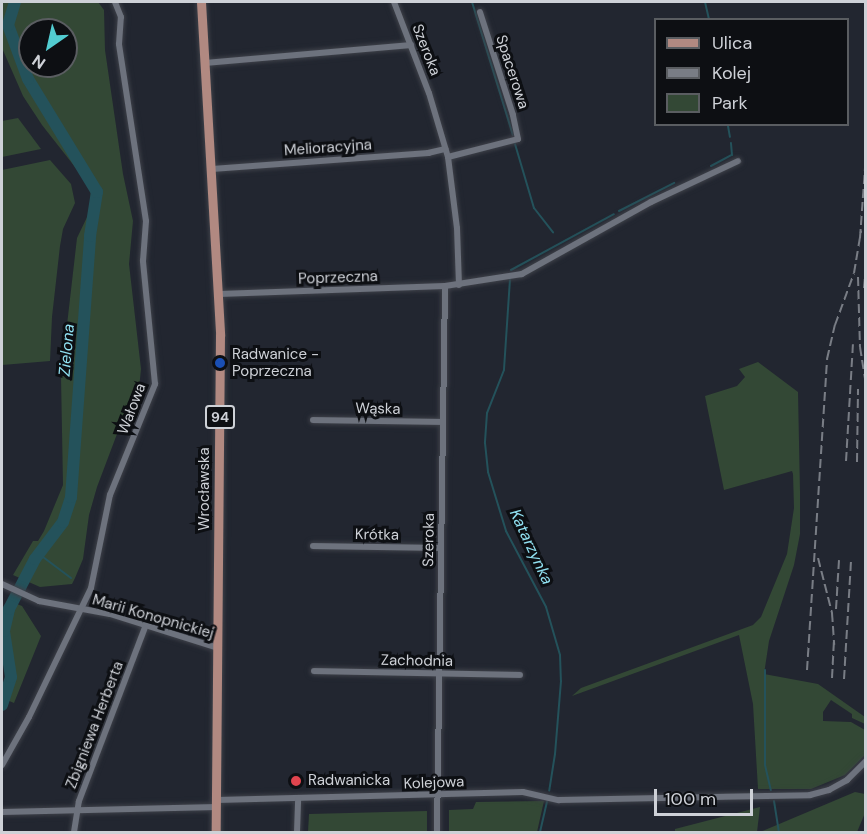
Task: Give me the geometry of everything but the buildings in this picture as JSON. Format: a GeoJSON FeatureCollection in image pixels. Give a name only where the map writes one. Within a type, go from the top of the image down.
{"type":"FeatureCollection","features":[{"type":"Feature","properties":{"kind":"main road","name":"Wrocławska"},"geometry":{"type":"LineString","coordinates":[[201,2],[219,294],[216,832]]}},
{"type":"Feature","properties":{"kind":"street","name":"Wałowa"},"geometry":{"type":"LineString","coordinates":[[2,765],[82,609],[95,576],[110,495],[155,384],[143,261],[146,221],[119,44],[120,17],[115,2]]}},
{"type":"Feature","properties":{"kind":"street","name":"Szeroka"},"geometry":{"type":"LineString","coordinates":[[394,2],[446,149],[457,228],[459,285]]}},
{"type":"Feature","properties":{"kind":"street","name":"Spacerowa"},"geometry":{"type":"LineString","coordinates":[[448,158],[518,139],[513,115],[480,12]]}},
{"type":"Feature","properties":{"kind":"street"},"geometry":{"type":"LineString","coordinates":[[205,63],[411,45]]}},
{"type":"Feature","properties":{"kind":"street","name":"Melioracyjna"},"geometry":{"type":"LineString","coordinates":[[212,169],[428,153],[446,149]]}},
{"type":"Feature","properties":{"kind":"street","name":"Poprzeczna"},"geometry":{"type":"LineString","coordinates":[[219,294],[445,286],[522,274],[651,202],[738,161]]}},
{"type":"Feature","properties":{"kind":"street","name":"Szeroka"},"geometry":{"type":"LineString","coordinates":[[437,832],[445,286]]}},
{"type":"Feature","properties":{"kind":"street","name":"Wąska"},"geometry":{"type":"LineString","coordinates":[[313,420],[443,422]]}},
{"type":"Feature","properties":{"kind":"street","name":"Krótka"},"geometry":{"type":"LineString","coordinates":[[313,546],[441,548]]}},
{"type":"Feature","properties":{"kind":"street","name":"Marii Konopnickiej"},"geometry":{"type":"LineString","coordinates":[[2,584],[26,596],[71,609],[110,614],[145,627],[218,648]]}},
{"type":"Feature","properties":{"kind":"street","name":"Zbigniewa Herberta"},"geometry":{"type":"LineString","coordinates":[[74,832],[76,810],[145,627]]}},
{"type":"Feature","properties":{"kind":"street","name":"Zachodnia"},"geometry":{"type":"LineString","coordinates":[[314,671],[520,675]]}},
{"type":"Feature","properties":{"kind":"street","name":"Kolejowa"},"geometry":{"type":"LineString","coordinates":[[2,812],[523,792],[559,800],[810,795],[829,790],[847,780],[866,762]]}},
{"type":"Feature","properties":{"kind":"street"},"geometry":{"type":"LineString","coordinates":[[297,832],[298,799]]}},
{"type":"Feature","properties":{"kind":"green space"},"geometry":{"type":"Polygon","coordinates":[[[2,2],[98,2],[104,10],[105,50],[123,174],[133,221],[129,264],[141,369],[139,389],[117,434],[97,487],[89,515],[83,559],[72,584],[40,587],[13,575],[33,541],[38,541],[44,531],[63,485],[61,377],[77,238],[89,213],[91,191],[23,96],[2,48],[2,2]]]}},
{"type":"Feature","properties":{"kind":"green space"},"geometry":{"type":"Polygon","coordinates":[[[18,118],[41,149],[2,157],[2,121],[18,118]]]}},
{"type":"Feature","properties":{"kind":"green space"},"geometry":{"type":"Polygon","coordinates":[[[50,160],[71,184],[75,203],[63,229],[60,246],[52,317],[50,361],[2,365],[2,170],[50,160]]]}},
{"type":"Feature","properties":{"kind":"green space"},"geometry":{"type":"Polygon","coordinates":[[[758,362],[798,392],[800,492],[800,534],[794,565],[769,641],[764,674],[818,684],[865,717],[865,724],[852,718],[852,714],[831,700],[823,712],[823,721],[851,722],[865,730],[865,755],[845,775],[811,789],[758,789],[753,704],[739,635],[572,696],[581,688],[753,625],[761,617],[787,554],[794,508],[793,474],[792,471],[724,490],[705,396],[737,386],[745,377],[739,369],[758,362]]]}},
{"type":"Feature","properties":{"kind":"green space"},"geometry":{"type":"Polygon","coordinates":[[[17,604],[22,606],[41,636],[14,703],[7,700],[14,671],[8,618],[17,604]]]}},
{"type":"Feature","properties":{"kind":"green space"},"geometry":{"type":"Polygon","coordinates":[[[855,792],[865,794],[865,813],[857,832],[760,832],[855,792]]]}},
{"type":"Feature","properties":{"kind":"green space"},"geometry":{"type":"Polygon","coordinates":[[[544,801],[537,832],[449,832],[449,810],[473,809],[476,802],[544,801]]]}},
{"type":"Feature","properties":{"kind":"green space"},"geometry":{"type":"Polygon","coordinates":[[[760,807],[757,832],[675,832],[675,829],[760,807]]]}},
{"type":"Feature","properties":{"kind":"green space"},"geometry":{"type":"Polygon","coordinates":[[[427,811],[427,832],[308,832],[309,814],[427,811]]]}},
{"type":"Feature","properties":{"kind":"waterway","name":"Zielona"},"geometry":{"type":"LineString","coordinates":[[2,705],[11,677],[4,631],[9,609],[35,559],[63,522],[71,497],[90,236],[97,192],[28,79],[8,25],[15,2]]}},
{"type":"Feature","properties":{"kind":"waterway"},"geometry":{"type":"LineString","coordinates":[[472,2],[513,135]]}},
{"type":"Feature","properties":{"kind":"waterway","name":"Katarzynka"},"geometry":{"type":"LineString","coordinates":[[705,2],[709,18]]}},
{"type":"Feature","properties":{"kind":"waterway","name":"Katarzynka"},"geometry":{"type":"LineString","coordinates":[[728,126],[730,137]]}},
{"type":"Feature","properties":{"kind":"waterway","name":"Katarzynka"},"geometry":{"type":"LineString","coordinates":[[711,166],[732,155],[731,143]]}},
{"type":"Feature","properties":{"kind":"waterway"},"geometry":{"type":"LineString","coordinates":[[515,144],[534,208],[553,232]]}},
{"type":"Feature","properties":{"kind":"waterway","name":"Katarzynka"},"geometry":{"type":"LineString","coordinates":[[619,211],[674,183]]}},
{"type":"Feature","properties":{"kind":"waterway","name":"Katarzynka"},"geometry":{"type":"LineString","coordinates":[[511,270],[614,214]]}},
{"type":"Feature","properties":{"kind":"waterway","name":"Katarzynka"},"geometry":{"type":"LineString","coordinates":[[510,279],[504,370],[487,413],[485,443],[488,472],[506,531],[546,607],[560,655],[561,681],[555,754],[549,791]]}},
{"type":"Feature","properties":{"kind":"waterway"},"geometry":{"type":"LineString","coordinates":[[39,554],[71,578]]}},
{"type":"Feature","properties":{"kind":"waterway"},"geometry":{"type":"LineString","coordinates":[[765,670],[765,765],[771,790]]}},
{"type":"Feature","properties":{"kind":"waterway","name":"Katarzynka"},"geometry":{"type":"LineString","coordinates":[[540,832],[547,801]]}},
{"type":"Feature","properties":{"kind":"waterway"},"geometry":{"type":"LineString","coordinates":[[774,801],[779,832]]}},
{"type":"Feature","properties":{"kind":"railway"},"geometry":{"type":"LineString","coordinates":[[860,238],[866,155]]}},
{"type":"Feature","properties":{"kind":"railway"},"geometry":{"type":"LineString","coordinates":[[807,670],[827,359],[835,325],[854,273],[861,231]]}},
{"type":"Feature","properties":{"kind":"railway"},"geometry":{"type":"LineString","coordinates":[[864,288],[866,265]]}},
{"type":"Feature","properties":{"kind":"railway"},"geometry":{"type":"LineString","coordinates":[[858,277],[860,347],[866,384]]}},
{"type":"Feature","properties":{"kind":"railway"},"geometry":{"type":"LineString","coordinates":[[846,461],[853,344]]}},
{"type":"Feature","properties":{"kind":"railway"},"geometry":{"type":"LineString","coordinates":[[857,462],[858,389]]}},
{"type":"Feature","properties":{"kind":"railway"},"geometry":{"type":"LineString","coordinates":[[818,558],[832,613],[834,645]]}},
{"type":"Feature","properties":{"kind":"railway"},"geometry":{"type":"LineString","coordinates":[[836,609],[839,560]]}},
{"type":"Feature","properties":{"kind":"railway"},"geometry":{"type":"LineString","coordinates":[[844,679],[851,561]]}},
{"type":"Feature","properties":{"kind":"railway"},"geometry":{"type":"LineString","coordinates":[[832,678],[834,639]]}},
{"type":"Feature","properties":{"kind":"place","name":"Radwanice - Poprzeczna"},"geometry":{"type":"Point","coordinates":[220,363]}},
{"type":"Feature","properties":{"kind":"place","name":"Radwanicka"},"geometry":{"type":"Point","coordinates":[296,781]}}]}
